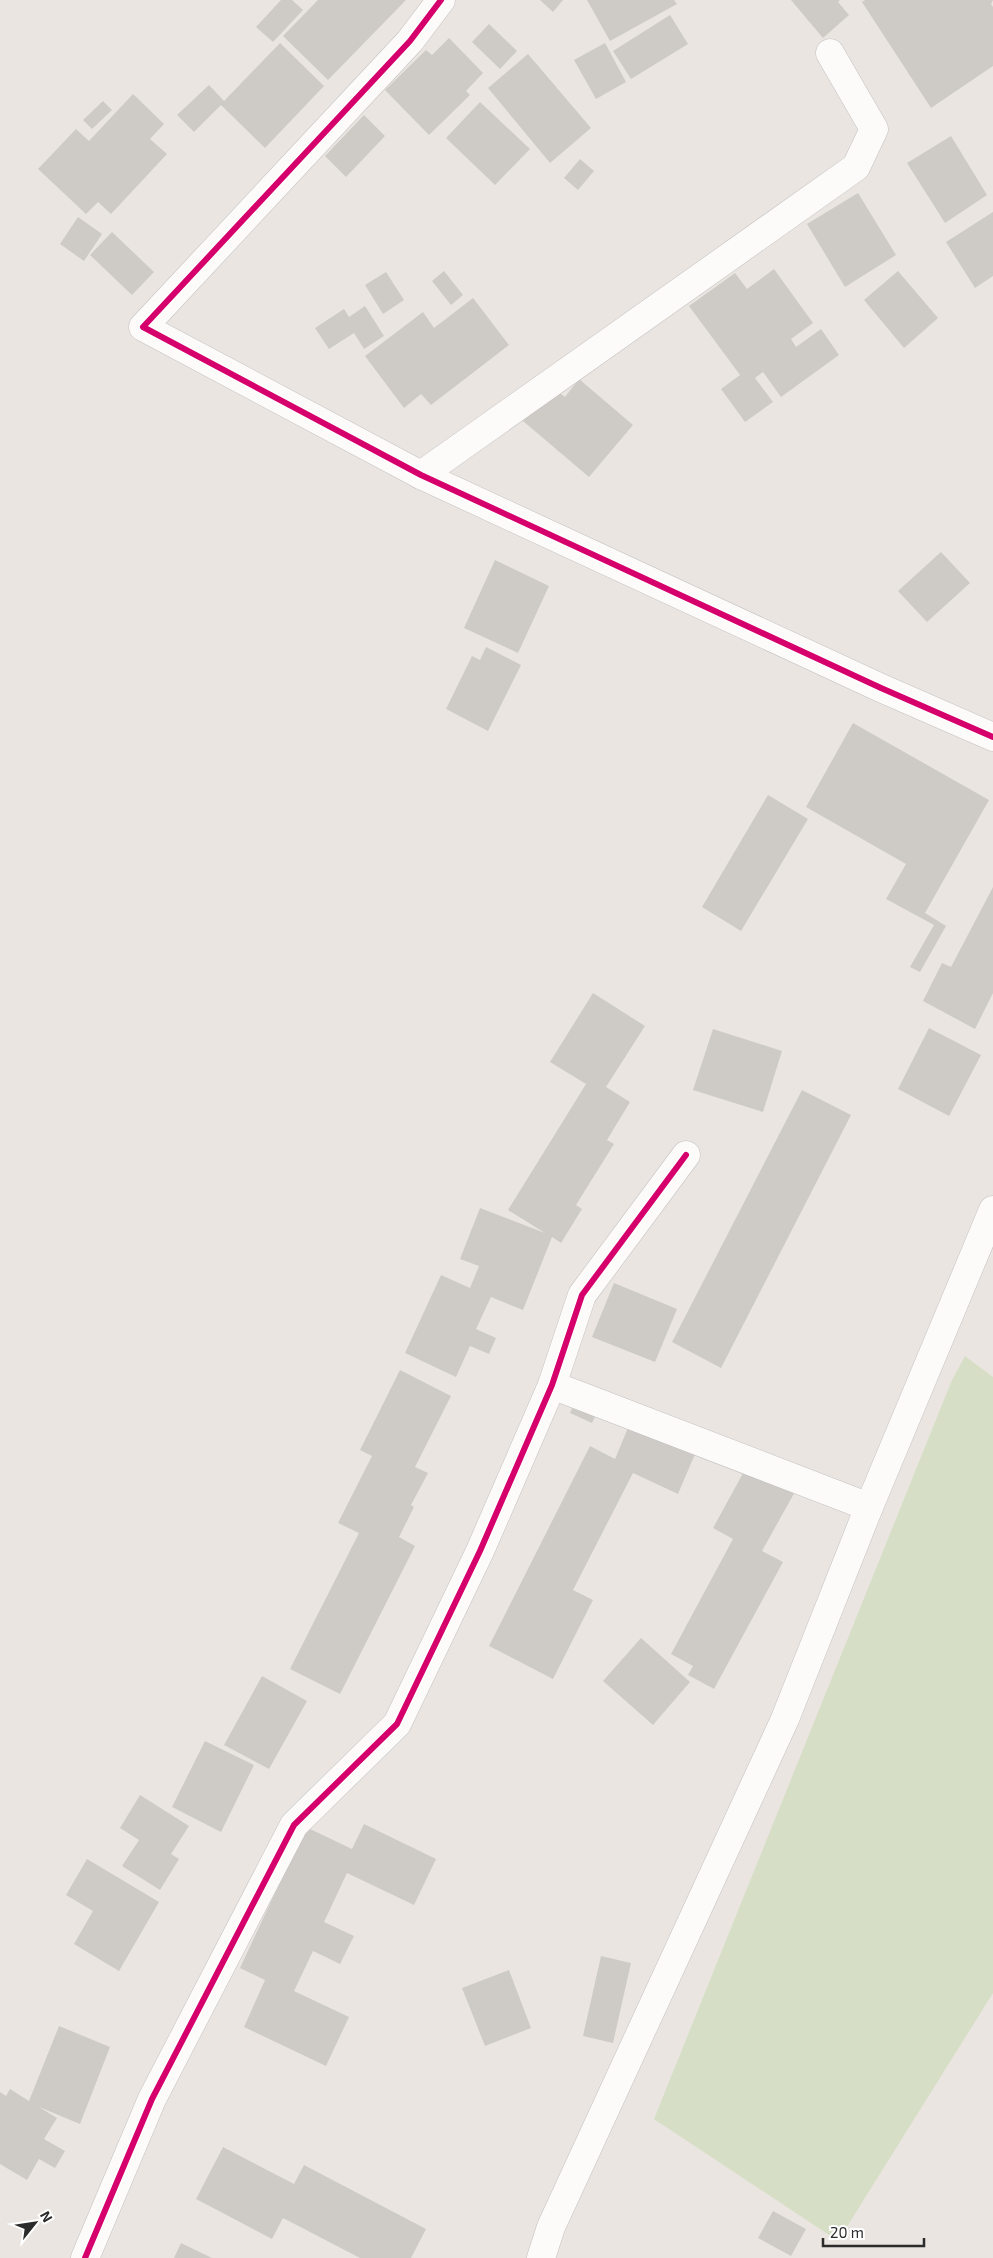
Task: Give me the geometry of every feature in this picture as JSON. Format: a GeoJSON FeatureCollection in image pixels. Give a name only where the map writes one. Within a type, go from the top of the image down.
{"type":"FeatureCollection","features":[{"type":"Feature","properties":{"kind":"street"},"geometry":{"type":"LineString","coordinates":[[441,0],[410,41],[143,326],[422,475],[881,688],[993,736]]}},
{"type":"Feature","properties":{"kind":"street"},"geometry":{"type":"LineString","coordinates":[[422,475],[856,167],[874,129],[830,52]]}},
{"type":"Feature","properties":{"kind":"street"},"geometry":{"type":"LineString","coordinates":[[84,2258],[152,2099],[294,1825],[397,1724],[480,1551],[552,1384],[582,1295],[686,1156]]}},
{"type":"Feature","properties":{"kind":"street"},"geometry":{"type":"LineString","coordinates":[[540,2258],[551,2227],[785,1719],[869,1508],[993,1210]]}},
{"type":"Feature","properties":{"kind":"street"},"geometry":{"type":"LineString","coordinates":[[552,1384],[869,1508]]}},
{"type":"Feature","properties":{"kind":"green space"},"geometry":{"type":"Polygon","coordinates":[[[965,1356],[993,1377],[993,1993],[838,2241],[654,2119],[952,1380],[965,1356]]]}},
{"type":"Feature","properties":{"kind":"building"},"geometry":{"type":"Polygon","coordinates":[[[281,0],[292,0],[303,10],[273,42],[256,27],[281,0]]]}},
{"type":"Feature","properties":{"kind":"building"},"geometry":{"type":"Polygon","coordinates":[[[318,0],[406,0],[328,80],[283,36],[318,0]]]}},
{"type":"Feature","properties":{"kind":"building"},"geometry":{"type":"Polygon","coordinates":[[[540,0],[563,0],[553,12],[540,0]]]}},
{"type":"Feature","properties":{"kind":"building"},"geometry":{"type":"Polygon","coordinates":[[[587,0],[674,0],[677,4],[610,41],[587,0]]]}},
{"type":"Feature","properties":{"kind":"building"},"geometry":{"type":"Polygon","coordinates":[[[791,0],[840,0],[838,2],[849,15],[823,38],[791,0]]]}},
{"type":"Feature","properties":{"kind":"building"},"geometry":{"type":"Polygon","coordinates":[[[865,0],[993,0],[991,4],[993,7],[993,66],[931,108],[862,2],[865,0]]]}},
{"type":"Feature","properties":{"kind":"building"},"geometry":{"type":"Polygon","coordinates":[[[670,15],[688,44],[631,79],[613,51],[670,15]]]}},
{"type":"Feature","properties":{"kind":"building"},"geometry":{"type":"Polygon","coordinates":[[[489,24],[517,51],[500,69],[472,42],[489,24]]]}},
{"type":"Feature","properties":{"kind":"building"},"geometry":{"type":"Polygon","coordinates":[[[449,38],[483,73],[466,91],[470,95],[429,135],[385,90],[426,50],[432,55],[449,38]]]}},
{"type":"Feature","properties":{"kind":"building"},"geometry":{"type":"Polygon","coordinates":[[[280,43],[324,86],[265,148],[221,105],[194,132],[177,115],[209,85],[224,101],[280,43]]]}},
{"type":"Feature","properties":{"kind":"building"},"geometry":{"type":"Polygon","coordinates":[[[605,43],[626,82],[596,99],[574,60],[605,43]]]}},
{"type":"Feature","properties":{"kind":"building"},"geometry":{"type":"Polygon","coordinates":[[[528,54],[591,128],[550,163],[488,88],[528,54]]]}},
{"type":"Feature","properties":{"kind":"building"},"geometry":{"type":"Polygon","coordinates":[[[133,94],[164,124],[150,139],[167,154],[111,214],[98,202],[86,214],[38,169],[76,129],[89,141],[133,94]]]}},
{"type":"Feature","properties":{"kind":"building"},"geometry":{"type":"Polygon","coordinates":[[[103,101],[112,110],[92,129],[83,120],[103,101]]]}},
{"type":"Feature","properties":{"kind":"building"},"geometry":{"type":"Polygon","coordinates":[[[480,102],[530,149],[495,185],[446,138],[480,102]]]}},
{"type":"Feature","properties":{"kind":"building"},"geometry":{"type":"Polygon","coordinates":[[[364,115],[385,136],[346,177],[325,156],[364,115]]]}},
{"type":"Feature","properties":{"kind":"building"},"geometry":{"type":"Polygon","coordinates":[[[951,136],[987,195],[945,223],[907,163],[951,136]]]}},
{"type":"Feature","properties":{"kind":"building"},"geometry":{"type":"Polygon","coordinates":[[[580,159],[594,171],[578,190],[564,178],[580,159]]]}},
{"type":"Feature","properties":{"kind":"building"},"geometry":{"type":"Polygon","coordinates":[[[858,193],[896,255],[845,287],[807,224],[858,193]]]}},
{"type":"Feature","properties":{"kind":"building"},"geometry":{"type":"Polygon","coordinates":[[[993,212],[993,276],[975,288],[946,242],[993,212]]]}},
{"type":"Feature","properties":{"kind":"building"},"geometry":{"type":"Polygon","coordinates":[[[78,217],[102,234],[84,261],[60,244],[78,217]]]}},
{"type":"Feature","properties":{"kind":"building"},"geometry":{"type":"Polygon","coordinates":[[[112,232],[154,272],[132,295],[90,255],[112,232]]]}},
{"type":"Feature","properties":{"kind":"building"},"geometry":{"type":"Polygon","coordinates":[[[774,269],[813,323],[791,339],[796,347],[821,329],[839,355],[781,397],[763,372],[755,378],[773,402],[745,422],[721,389],[740,375],[689,306],[735,273],[747,289],[774,269]]]}},
{"type":"Feature","properties":{"kind":"building"},"geometry":{"type":"Polygon","coordinates":[[[444,271],[463,295],[451,305],[432,281],[444,271]]]}},
{"type":"Feature","properties":{"kind":"building"},"geometry":{"type":"Polygon","coordinates":[[[898,271],[938,318],[904,348],[864,300],[898,271]]]}},
{"type":"Feature","properties":{"kind":"building"},"geometry":{"type":"Polygon","coordinates":[[[386,272],[404,300],[383,314],[365,285],[386,272]]]}},
{"type":"Feature","properties":{"kind":"building"},"geometry":{"type":"Polygon","coordinates":[[[473,298],[509,345],[431,405],[421,394],[404,408],[365,356],[423,312],[434,328],[473,298]]]}},
{"type":"Feature","properties":{"kind":"building"},"geometry":{"type":"Polygon","coordinates":[[[365,306],[384,336],[364,349],[354,333],[329,349],[315,328],[344,309],[349,317],[365,306]]]}},
{"type":"Feature","properties":{"kind":"building"},"geometry":{"type":"Polygon","coordinates":[[[579,379],[633,425],[589,477],[523,421],[552,387],[565,397],[579,379]]]}},
{"type":"Feature","properties":{"kind":"building"},"geometry":{"type":"Polygon","coordinates":[[[941,552],[970,583],[927,622],[898,591],[941,552]]]}},
{"type":"Feature","properties":{"kind":"building"},"geometry":{"type":"Polygon","coordinates":[[[495,560],[549,586],[518,653],[464,628],[495,560]]]}},
{"type":"Feature","properties":{"kind":"building"},"geometry":{"type":"Polygon","coordinates":[[[486,647],[521,665],[488,731],[446,709],[472,656],[480,660],[486,647]]]}},
{"type":"Feature","properties":{"kind":"building"},"geometry":{"type":"Polygon","coordinates":[[[853,723],[989,800],[925,913],[946,926],[920,972],[910,967],[934,925],[886,899],[906,864],[806,807],[853,723]]]}},
{"type":"Feature","properties":{"kind":"building"},"geometry":{"type":"Polygon","coordinates":[[[768,795],[808,819],[741,931],[702,907],[768,795]]]}},
{"type":"Feature","properties":{"kind":"building"},"geometry":{"type":"Polygon","coordinates":[[[993,887],[993,993],[975,1029],[923,1001],[942,963],[951,967],[993,887]]]}},
{"type":"Feature","properties":{"kind":"building"},"geometry":{"type":"Polygon","coordinates":[[[593,993],[645,1026],[606,1087],[630,1102],[607,1140],[614,1144],[576,1205],[582,1209],[561,1243],[552,1237],[523,1310],[491,1297],[476,1329],[496,1338],[489,1354],[470,1346],[456,1377],[405,1353],[441,1275],[470,1288],[479,1266],[460,1259],[480,1208],[545,1233],[508,1210],[586,1084],[550,1062],[593,993]]]}},
{"type":"Feature","properties":{"kind":"building"},"geometry":{"type":"Polygon","coordinates":[[[929,1028],[981,1055],[949,1116],[898,1089],[929,1028]]]}},
{"type":"Feature","properties":{"kind":"building"},"geometry":{"type":"Polygon","coordinates":[[[713,1029],[782,1051],[763,1112],[693,1090],[713,1029]]]}},
{"type":"Feature","properties":{"kind":"building"},"geometry":{"type":"Polygon","coordinates":[[[802,1090],[851,1115],[721,1368],[672,1342],[802,1090]]]}},
{"type":"Feature","properties":{"kind":"building"},"geometry":{"type":"Polygon","coordinates":[[[614,1283],[677,1309],[655,1362],[592,1337],[614,1283]]]}},
{"type":"Feature","properties":{"kind":"building"},"geometry":{"type":"Polygon","coordinates":[[[400,1370],[451,1396],[415,1467],[428,1473],[411,1505],[414,1507],[399,1537],[415,1546],[340,1694],[290,1669],[359,1533],[338,1523],[372,1456],[360,1450],[400,1370]]]}},
{"type":"Feature","properties":{"kind":"building"},"geometry":{"type":"Polygon","coordinates":[[[582,1386],[604,1397],[592,1423],[570,1413],[582,1386]]]}},
{"type":"Feature","properties":{"kind":"building"},"geometry":{"type":"Polygon","coordinates":[[[638,1404],[704,1433],[678,1494],[633,1473],[573,1590],[593,1600],[553,1679],[489,1646],[590,1446],[615,1459],[638,1404]]]}},
{"type":"Feature","properties":{"kind":"building"},"geometry":{"type":"Polygon","coordinates":[[[753,1455],[801,1481],[762,1551],[783,1562],[714,1689],[688,1675],[693,1666],[671,1654],[733,1539],[713,1528],[753,1455]]]}},
{"type":"Feature","properties":{"kind":"building"},"geometry":{"type":"Polygon","coordinates":[[[641,1638],[690,1682],[653,1725],[603,1681],[641,1638]]]}},
{"type":"Feature","properties":{"kind":"building"},"geometry":{"type":"Polygon","coordinates":[[[262,1676],[307,1701],[269,1769],[224,1745],[262,1676]]]}},
{"type":"Feature","properties":{"kind":"building"},"geometry":{"type":"Polygon","coordinates":[[[205,1741],[254,1765],[221,1832],[172,1807],[205,1741]]]}},
{"type":"Feature","properties":{"kind":"building"},"geometry":{"type":"Polygon","coordinates":[[[140,1795],[189,1826],[171,1854],[179,1859],[160,1890],[122,1866],[139,1840],[120,1828],[140,1795]]]}},
{"type":"Feature","properties":{"kind":"building"},"geometry":{"type":"Polygon","coordinates":[[[364,1824],[436,1859],[414,1905],[347,1873],[324,1922],[354,1936],[340,1964],[313,1951],[294,1991],[349,2017],[326,2066],[244,2027],[265,1980],[240,1968],[306,1827],[352,1849],[364,1824]]]}},
{"type":"Feature","properties":{"kind":"building"},"geometry":{"type":"Polygon","coordinates":[[[87,1859],[159,1902],[119,1971],[74,1944],[93,1911],[66,1895],[87,1859]]]}},
{"type":"Feature","properties":{"kind":"building"},"geometry":{"type":"Polygon","coordinates":[[[601,1956],[631,1963],[613,2043],[583,2036],[601,1956]]]}},
{"type":"Feature","properties":{"kind":"building"},"geometry":{"type":"Polygon","coordinates":[[[509,1970],[531,2028],[485,2046],[462,1988],[509,1970]]]}},
{"type":"Feature","properties":{"kind":"building"},"geometry":{"type":"Polygon","coordinates":[[[59,2026],[110,2047],[80,2124],[39,2107],[57,2118],[44,2139],[65,2151],[55,2168],[39,2159],[27,2180],[0,2164],[0,2092],[6,2096],[10,2089],[29,2101],[59,2026]]]}},
{"type":"Feature","properties":{"kind":"building"},"geometry":{"type":"Polygon","coordinates":[[[223,2147],[294,2184],[304,2165],[426,2229],[411,2258],[360,2258],[283,2218],[272,2239],[196,2199],[223,2147]]]}},
{"type":"Feature","properties":{"kind":"building"},"geometry":{"type":"Polygon","coordinates":[[[773,2211],[806,2229],[791,2256],[758,2238],[773,2211]]]}},
{"type":"Feature","properties":{"kind":"building"},"geometry":{"type":"Polygon","coordinates":[[[181,2243],[212,2258],[174,2258],[181,2243]]]}},
{"type":"Feature","properties":{"kind":"cycle path"},"geometry":{"type":"LineString","coordinates":[[441,0],[410,41],[143,327],[421,475],[881,688],[993,737]]}},
{"type":"Feature","properties":{"kind":"cycle path"},"geometry":{"type":"LineString","coordinates":[[85,2258],[152,2099],[294,1825],[397,1724],[480,1551],[552,1385],[582,1295],[686,1155]]}}]}
